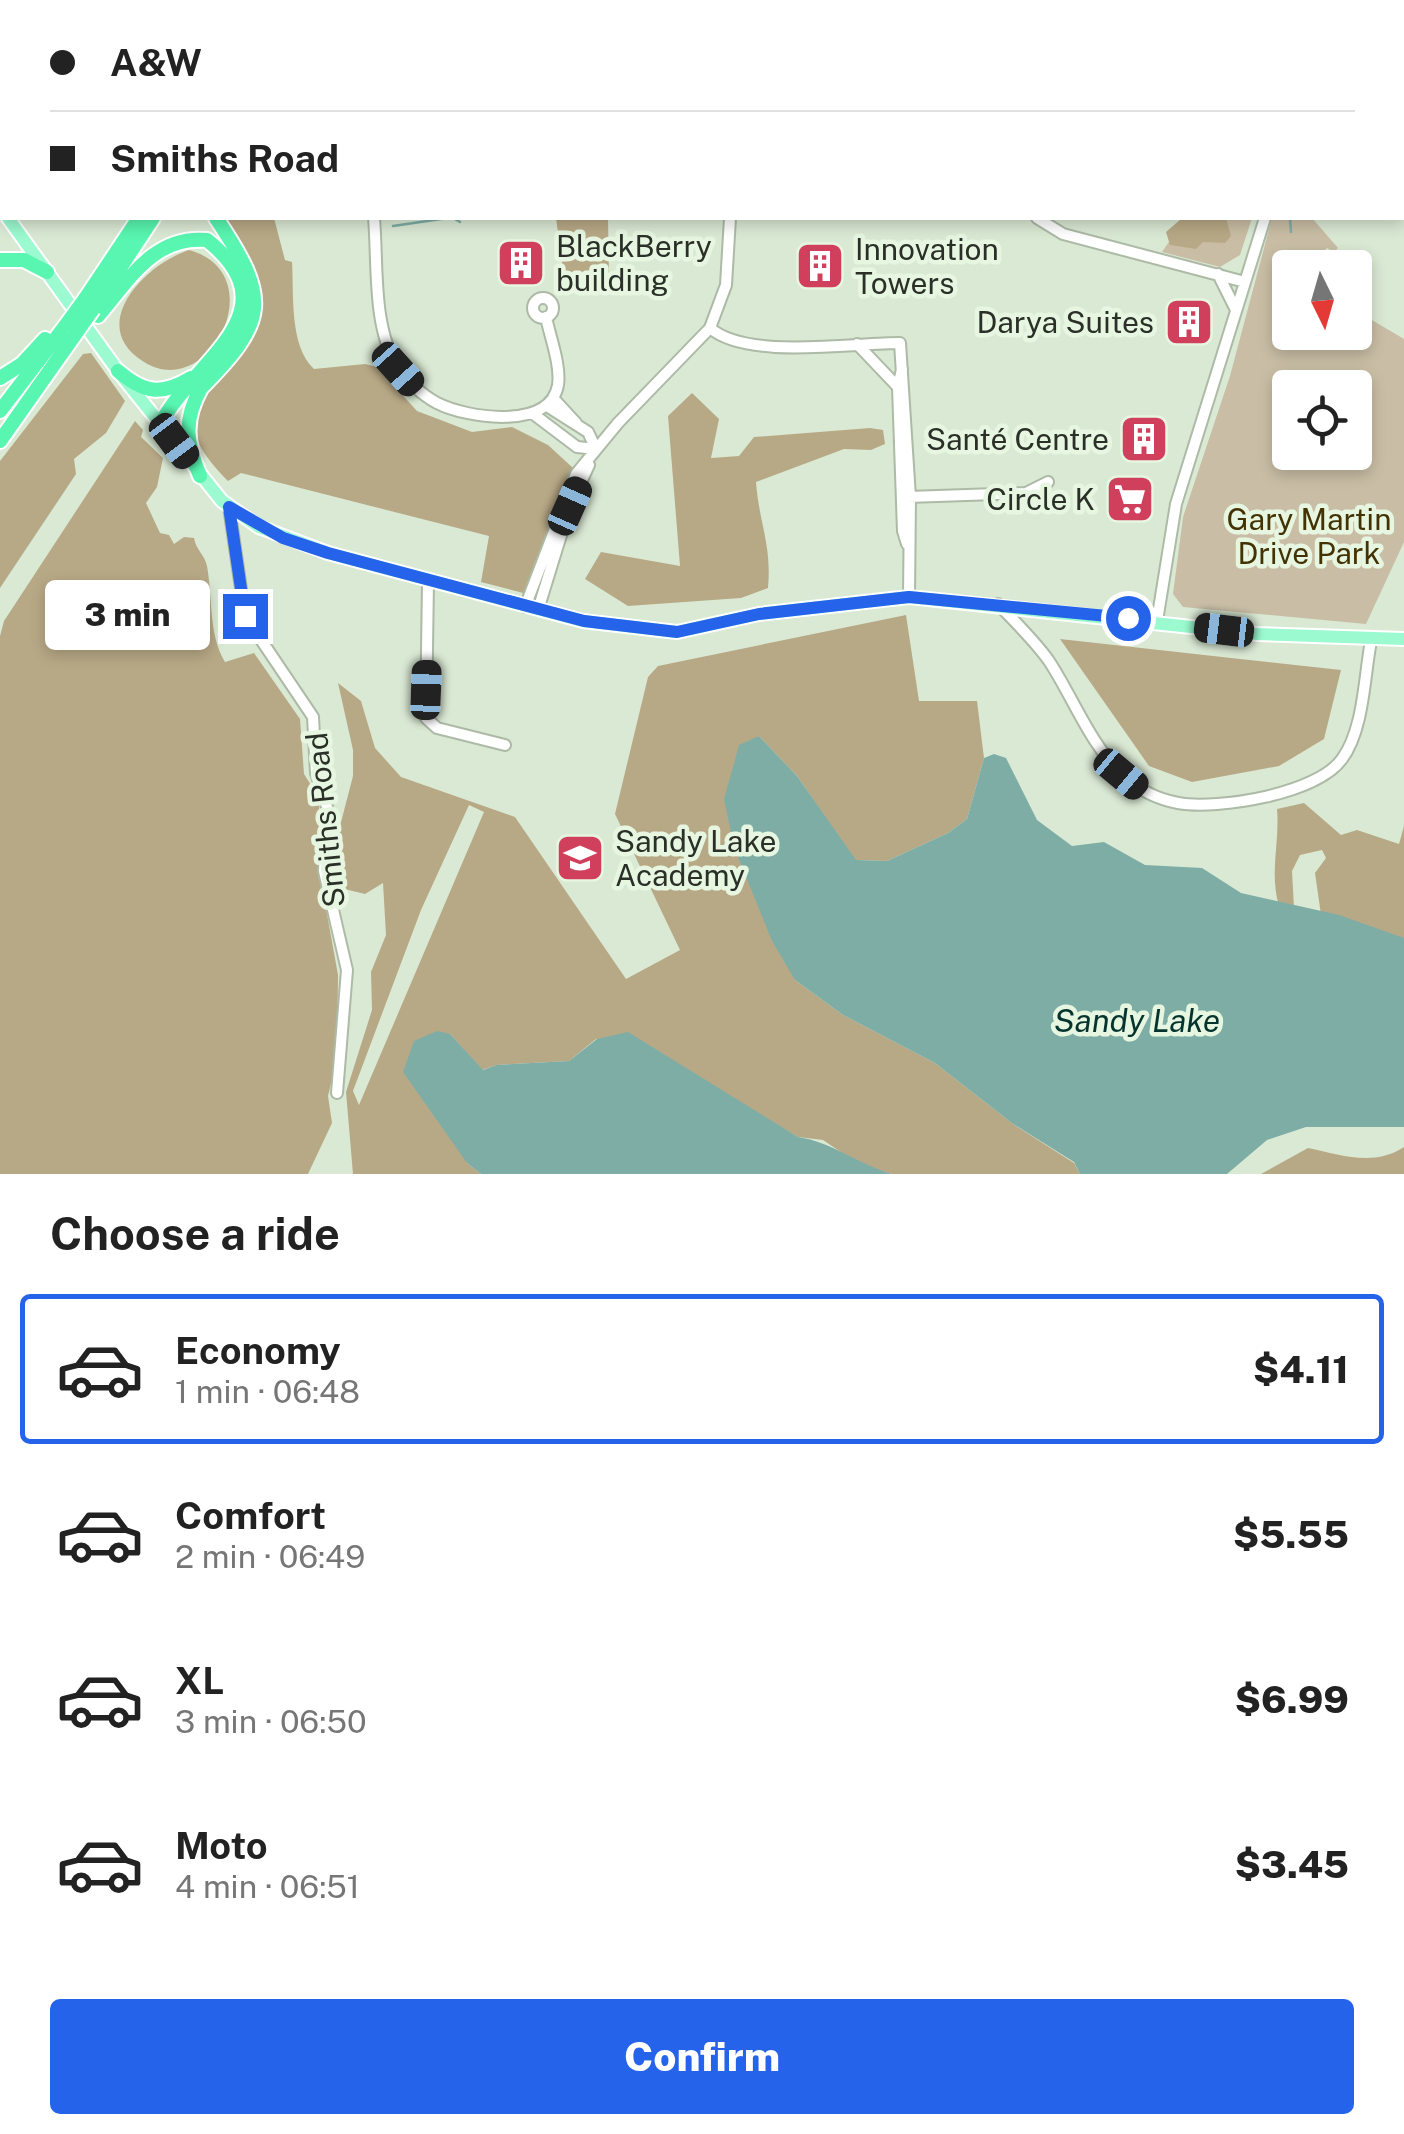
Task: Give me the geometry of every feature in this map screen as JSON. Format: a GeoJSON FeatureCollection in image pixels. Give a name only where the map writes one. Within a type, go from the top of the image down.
{"type":"FeatureCollection","features":[{"type":"Feature","properties":{"kind":"highway"},"geometry":{"type":"LineString","coordinates":[[90,305],[110,261],[139,220]]}},
{"type":"Feature","properties":{"kind":"highway"},"geometry":{"type":"LineString","coordinates":[[0,411],[70,331],[152,220]]}},
{"type":"Feature","properties":{"kind":"highway"},"geometry":{"type":"LineString","coordinates":[[161,423],[238,348],[254,309],[248,269],[217,220]]}},
{"type":"Feature","properties":{"kind":"highway"},"geometry":{"type":"LineString","coordinates":[[0,442],[90,305],[168,242],[206,240],[224,253],[241,292],[240,314],[212,363],[161,423]]}},
{"type":"Feature","properties":{"kind":"highway"},"geometry":{"type":"LineString","coordinates":[[0,260],[24,260],[46,272]]}},
{"type":"Feature","properties":{"kind":"highway"},"geometry":{"type":"LineString","coordinates":[[0,378],[70,331]]}},
{"type":"Feature","properties":{"kind":"highway"},"geometry":{"type":"LineString","coordinates":[[118,371],[139,389],[154,392],[179,385],[212,363]]}},
{"type":"Feature","properties":{"kind":"highway"},"geometry":{"type":"LineString","coordinates":[[200,476],[187,432],[191,406],[201,388]]}},
{"type":"Feature","properties":{"kind":"main road"},"geometry":{"type":"LineString","coordinates":[[9,220],[118,371],[200,476],[229,507],[283,538],[584,621],[677,632],[759,614],[909,597],[998,603],[1257,634],[1371,641],[1404,639]]}},
{"type":"Feature","properties":{"kind":"street"},"geometry":{"type":"LineString","coordinates":[[374,220],[384,327],[398,369],[436,402],[459,412],[532,413],[550,402],[558,376],[546,317]]}},
{"type":"Feature","properties":{"kind":"street"},"geometry":{"type":"LineString","coordinates":[[532,608],[565,498],[596,449],[710,328],[726,285],[730,220]]}},
{"type":"Feature","properties":{"kind":"street"},"geometry":{"type":"LineString","coordinates":[[1041,220],[1077,238],[1245,282]]}},
{"type":"Feature","properties":{"kind":"street"},"geometry":{"type":"LineString","coordinates":[[1158,621],[1171,524],[1264,220]]}},
{"type":"Feature","properties":{"kind":"street"},"geometry":{"type":"LineString","coordinates":[[1218,274],[1236,310]]}},
{"type":"Feature","properties":{"kind":"street"},"geometry":{"type":"LineString","coordinates":[[710,328],[722,338],[752,346],[900,343],[902,368],[898,387],[909,597]]}},
{"type":"Feature","properties":{"kind":"street"},"geometry":{"type":"LineString","coordinates":[[856,343],[898,387]]}},
{"type":"Feature","properties":{"kind":"street"},"geometry":{"type":"LineString","coordinates":[[902,368],[906,374],[906,497]]}},
{"type":"Feature","properties":{"kind":"street"},"geometry":{"type":"LineString","coordinates":[[550,402],[588,432],[596,449]]}},
{"type":"Feature","properties":{"kind":"street"},"geometry":{"type":"LineString","coordinates":[[532,413],[577,447],[596,449]]}},
{"type":"Feature","properties":{"kind":"street"},"geometry":{"type":"LineString","coordinates":[[906,497],[1026,492],[1048,482]]}},
{"type":"Feature","properties":{"kind":"street","name":"Smiths Road"},"geometry":{"type":"LineString","coordinates":[[229,507],[245,616],[313,716],[316,773],[327,808],[324,870],[346,970],[337,1093]]}},
{"type":"Feature","properties":{"kind":"street"},"geometry":{"type":"LineString","coordinates":[[428,581],[426,718],[438,728],[505,745]]}},
{"type":"Feature","properties":{"kind":"street"},"geometry":{"type":"LineString","coordinates":[[998,603],[1045,656],[1106,757],[1121,774],[1148,794],[1188,804],[1217,804],[1298,788],[1332,771],[1352,739],[1371,641]]}},
{"type":"Feature","properties":{"kind":"green space"},"geometry":{"type":"Polygon","coordinates":[[[1184,220],[1251,220],[1240,255],[1220,267],[1162,252],[1184,220]]]}},
{"type":"Feature","properties":{"kind":"green space","name":"Gary Martin Drive Park"},"geometry":{"type":"Polygon","coordinates":[[[1271,220],[1314,220],[1338,248],[1272,250],[1272,350],[1372,350],[1372,320],[1404,339],[1404,542],[1366,624],[1183,607],[1173,594],[1183,517],[1230,376],[1271,220]]]}},
{"type":"Feature","properties":{"kind":"shaded area"},"geometry":{"type":"Polygon","coordinates":[[[224,220],[275,220],[285,260],[292,262],[300,347],[314,369],[365,364],[377,367],[417,411],[472,432],[512,427],[548,445],[573,468],[527,594],[481,582],[489,536],[241,473],[228,481],[205,454],[195,432],[196,414],[203,398],[246,348],[260,310],[258,282],[224,220]]]}},
{"type":"Feature","properties":{"kind":"shaded area"},"geometry":{"type":"Polygon","coordinates":[[[556,220],[608,220],[609,275],[564,277],[556,220]]]}},
{"type":"Feature","properties":{"kind":"shaded area"},"geometry":{"type":"Polygon","coordinates":[[[1180,220],[1227,220],[1231,236],[1225,243],[1203,242],[1196,249],[1170,245],[1166,232],[1180,220]]]}},
{"type":"Feature","properties":{"kind":"shaded area"},"geometry":{"type":"Polygon","coordinates":[[[189,250],[214,263],[227,283],[230,306],[223,330],[210,351],[191,365],[168,370],[144,362],[127,347],[120,331],[121,314],[140,282],[155,268],[189,250]]]}},
{"type":"Feature","properties":{"kind":"shaded area"},"geometry":{"type":"Polygon","coordinates":[[[91,353],[125,401],[106,433],[74,459],[76,474],[0,588],[0,461],[83,354],[91,353]]]}},
{"type":"Feature","properties":{"kind":"shaded area"},"geometry":{"type":"Polygon","coordinates":[[[692,393],[719,419],[711,458],[739,456],[754,437],[870,428],[883,430],[885,444],[871,450],[844,449],[756,482],[768,559],[768,588],[741,598],[628,606],[585,579],[601,552],[680,566],[668,416],[692,393]]]}},
{"type":"Feature","properties":{"kind":"shaded area"},"geometry":{"type":"Polygon","coordinates":[[[135,421],[143,430],[141,437],[163,458],[157,487],[146,503],[160,533],[169,535],[174,544],[184,537],[194,538],[207,566],[213,628],[225,662],[254,653],[300,719],[304,774],[319,798],[320,875],[338,975],[337,1059],[328,1096],[332,1123],[308,1174],[0,1174],[0,636],[4,621],[135,421]]]}},
{"type":"Feature","properties":{"kind":"shaded area"},"geometry":{"type":"Polygon","coordinates":[[[906,615],[919,701],[977,701],[984,758],[967,819],[948,833],[887,861],[855,860],[797,776],[759,736],[795,980],[843,1015],[935,1063],[1013,1124],[1074,1163],[1080,1174],[892,1174],[860,1165],[823,1140],[798,1137],[714,1088],[596,1039],[569,1061],[496,1065],[482,1070],[450,1034],[467,1163],[481,1174],[353,1174],[346,1092],[372,1010],[371,972],[386,935],[383,883],[365,894],[336,887],[339,830],[353,776],[353,750],[338,683],[361,701],[375,748],[401,777],[515,817],[626,979],[680,950],[615,814],[648,677],[658,666],[906,615]],[[469,805],[421,910],[353,1091],[359,1105],[484,812],[469,805]]]}},
{"type":"Feature","properties":{"kind":"shaded area"},"geometry":{"type":"Polygon","coordinates":[[[1060,639],[1341,670],[1324,739],[1279,766],[1192,782],[1149,766],[1060,639]]]}},
{"type":"Feature","properties":{"kind":"shaded area"},"geometry":{"type":"Polygon","coordinates":[[[1304,803],[1341,835],[1357,830],[1399,844],[1404,826],[1404,944],[1321,915],[1315,873],[1326,858],[1322,850],[1300,855],[1292,871],[1294,908],[1279,906],[1275,881],[1277,809],[1304,803]]]}},
{"type":"Feature","properties":{"kind":"shaded area"},"geometry":{"type":"Polygon","coordinates":[[[1404,1147],[1404,1174],[1261,1174],[1308,1148],[1369,1158],[1404,1147]]]}},
{"type":"Feature","properties":{"kind":"water","name":"Sandy Lake"},"geometry":{"type":"Polygon","coordinates":[[[759,736],[797,776],[856,860],[887,861],[948,833],[967,819],[984,758],[994,754],[1006,758],[1037,820],[1072,846],[1104,842],[1145,865],[1202,868],[1241,893],[1339,915],[1404,938],[1404,1127],[1306,1127],[1267,1140],[1227,1174],[1080,1174],[1074,1162],[1013,1124],[935,1063],[843,1015],[795,980],[772,941],[734,847],[724,799],[739,745],[759,736]]]}},
{"type":"Feature","properties":{"kind":"water"},"geometry":{"type":"Polygon","coordinates":[[[437,1031],[450,1034],[483,1070],[496,1065],[569,1061],[597,1039],[628,1032],[798,1137],[822,1143],[892,1174],[481,1174],[467,1163],[403,1072],[414,1041],[437,1031]]]}},
{"type":"Feature","properties":{"kind":"waterway"},"geometry":{"type":"LineString","coordinates":[[393,226],[434,220]]}},
{"type":"Feature","properties":{"kind":"waterway"},"geometry":{"type":"LineString","coordinates":[[456,220],[460,222]]}},
{"type":"Feature","properties":{"kind":"waterway"},"geometry":{"type":"LineString","coordinates":[[1290,220],[1291,232]]}},
{"type":"Feature","properties":{"kind":"place","name":"BlackBerry building"},"geometry":{"type":"Point","coordinates":[521,263]}},
{"type":"Feature","properties":{"kind":"place","name":"Innovation Towers"},"geometry":{"type":"Point","coordinates":[820,266]}},
{"type":"Feature","properties":{"kind":"place","name":"Darya Suites"},"geometry":{"type":"Point","coordinates":[1189,322]}},
{"type":"Feature","properties":{"kind":"place","name":"Santé Centre"},"geometry":{"type":"Point","coordinates":[1144,439]}},
{"type":"Feature","properties":{"kind":"place","name":"Circle K"},"geometry":{"type":"Point","coordinates":[1130,499]}},
{"type":"Feature","properties":{"kind":"place","name":"Sandy Lake Academy"},"geometry":{"type":"Point","coordinates":[580,858]}},
{"type":"Feature","properties":{"kind":"route"},"geometry":{"type":"LineString","coordinates":[[245,616],[239,596],[229,507],[245,520],[283,538],[328,553],[584,621],[677,632],[759,614],[909,597],[1128,618]]}}]}
